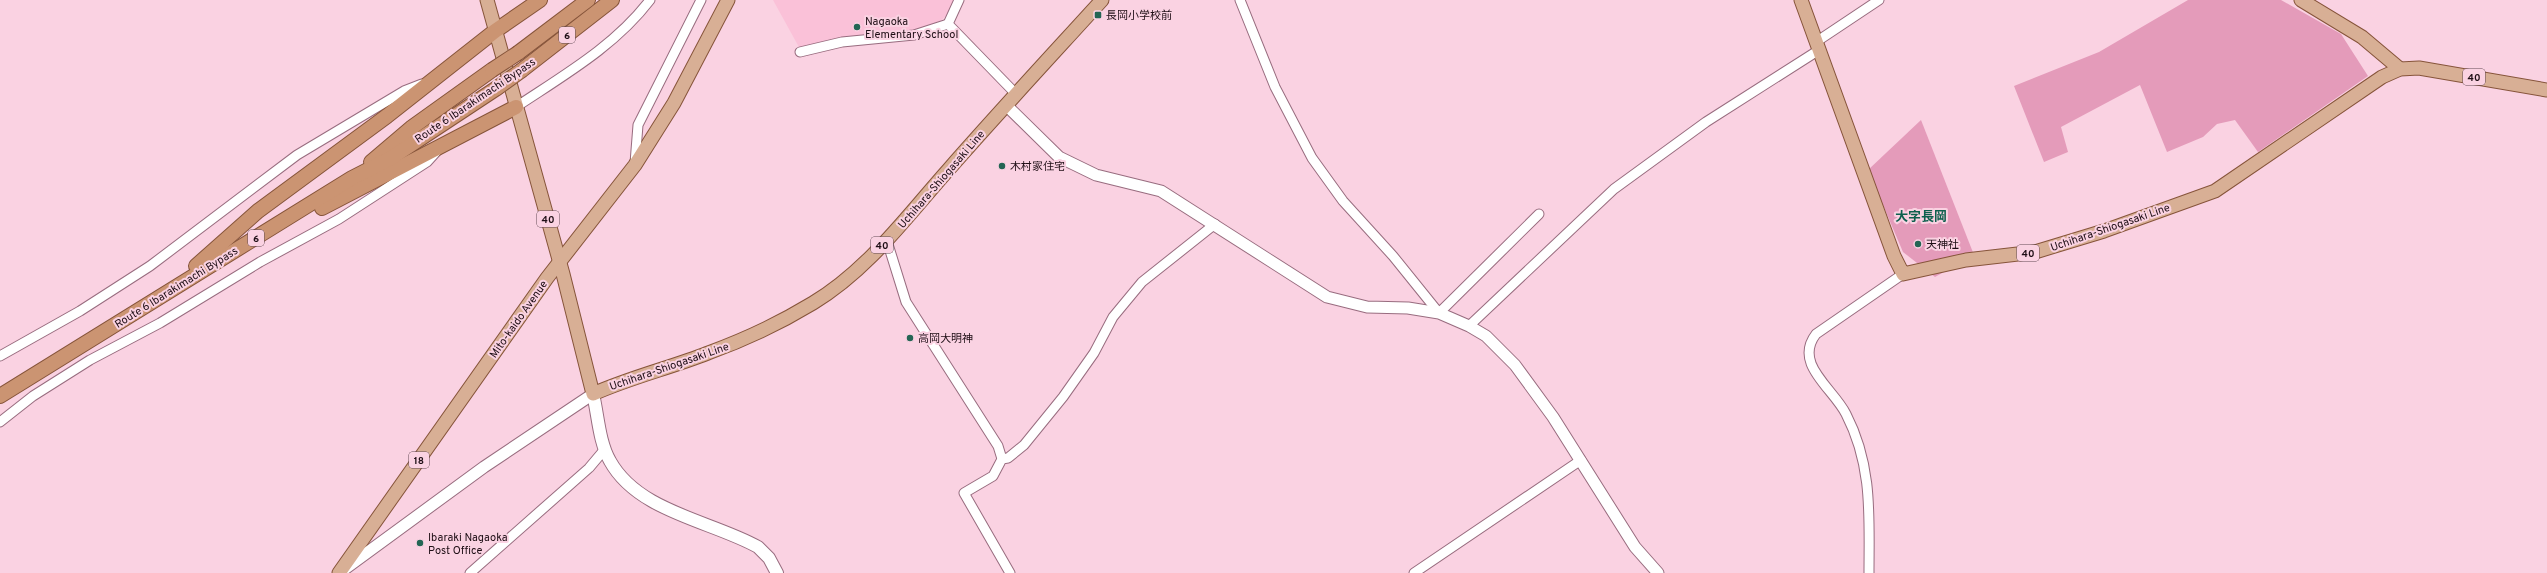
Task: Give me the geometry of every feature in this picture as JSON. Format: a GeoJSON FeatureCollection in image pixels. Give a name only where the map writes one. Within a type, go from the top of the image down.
{"type":"FeatureCollection","features":[{"type":"Feature","properties":{"kind":"highway"},"geometry":{"type":"LineString","coordinates":[[161,297],[258,211],[438,77],[495,31],[540,0]]}},
{"type":"Feature","properties":{"kind":"highway","name":"Route 6 Ibarakimachi Bypass"},"geometry":{"type":"LineString","coordinates":[[352,178],[411,128],[518,53],[588,0]]}},
{"type":"Feature","properties":{"kind":"highway","name":"Route 6 Ibarakimachi Bypass"},"geometry":{"type":"LineString","coordinates":[[0,396],[352,178],[390,158],[497,88],[612,0]]}},
{"type":"Feature","properties":{"kind":"highway"},"geometry":{"type":"LineString","coordinates":[[161,297],[441,145],[516,107]]}},
{"type":"Feature","properties":{"kind":"main road","name":"40"},"geometry":{"type":"LineString","coordinates":[[487,0],[560,262],[593,394]]}},
{"type":"Feature","properties":{"kind":"main road","name":"Mito-kaido Avenue"},"geometry":{"type":"LineString","coordinates":[[339,573],[560,262],[635,165],[677,97],[728,0]]}},
{"type":"Feature","properties":{"kind":"main road","name":"Uchihara-Shiogasaki Line"},"geometry":{"type":"LineString","coordinates":[[593,394],[619,382],[708,354],[772,325],[836,287],[886,241],[1006,105],[1102,0]]}},
{"type":"Feature","properties":{"kind":"main road"},"geometry":{"type":"LineString","coordinates":[[1801,0],[1894,256],[1903,274]]}},
{"type":"Feature","properties":{"kind":"main road"},"geometry":{"type":"LineString","coordinates":[[2302,0],[2362,38],[2400,69]]}},
{"type":"Feature","properties":{"kind":"main road","name":"Uchihara-Shiogasaki Line"},"geometry":{"type":"LineString","coordinates":[[1903,274],[1966,260],[2035,252],[2104,231],[2215,191],[2235,180],[2382,77],[2400,69],[2419,68],[2547,90]]}},
{"type":"Feature","properties":{"kind":"main road"},"geometry":{"type":"LineString","coordinates":[[593,394],[605,450],[616,470],[641,493],[703,525],[752,544],[769,558],[777,573]]}},
{"type":"Feature","properties":{"kind":"street"},"geometry":{"type":"LineString","coordinates":[[516,107],[574,69],[624,29],[650,0]]}},
{"type":"Feature","properties":{"kind":"street"},"geometry":{"type":"LineString","coordinates":[[635,165],[638,125],[701,0]]}},
{"type":"Feature","properties":{"kind":"street"},"geometry":{"type":"LineString","coordinates":[[800,52],[842,42],[914,35],[948,24],[959,0]]}},
{"type":"Feature","properties":{"kind":"street"},"geometry":{"type":"LineString","coordinates":[[1240,0],[1275,88],[1312,158],[1343,201],[1393,256],[1439,313]]}},
{"type":"Feature","properties":{"kind":"street"},"geometry":{"type":"LineString","coordinates":[[1469,326],[1614,189],[1706,122],[1818,46],[1879,0]]}},
{"type":"Feature","properties":{"kind":"street"},"geometry":{"type":"LineString","coordinates":[[948,24],[1016,94]]}},
{"type":"Feature","properties":{"kind":"street"},"geometry":{"type":"LineString","coordinates":[[0,356],[80,311],[150,266],[297,155],[404,91],[438,77]]}},
{"type":"Feature","properties":{"kind":"street"},"geometry":{"type":"LineString","coordinates":[[1006,105],[1059,157],[1096,175],[1161,191],[1333,299],[1367,307],[1408,308],[1439,313],[1469,326],[1486,336],[1515,365],[1581,460],[1635,547],[1658,573]]}},
{"type":"Feature","properties":{"kind":"street"},"geometry":{"type":"LineString","coordinates":[[0,422],[33,396],[90,360],[160,323],[260,262],[339,219],[427,162],[441,145]]}},
{"type":"Feature","properties":{"kind":"street"},"geometry":{"type":"LineString","coordinates":[[1439,313],[1539,214]]}},
{"type":"Feature","properties":{"kind":"street"},"geometry":{"type":"LineString","coordinates":[[1002,459],[1008,458],[1024,445],[1063,397],[1094,354],[1113,317],[1142,282],[1215,224]]}},
{"type":"Feature","properties":{"kind":"street"},"geometry":{"type":"LineString","coordinates":[[886,241],[906,302],[998,446],[1002,459],[993,476],[964,493],[1010,573]]}},
{"type":"Feature","properties":{"kind":"street"},"geometry":{"type":"LineString","coordinates":[[1869,573],[1869,492],[1864,463],[1846,413],[1810,363],[1808,353],[1810,342],[1816,334],[1903,274]]}},
{"type":"Feature","properties":{"kind":"street"},"geometry":{"type":"LineString","coordinates":[[339,573],[385,542],[484,467],[593,394]]}},
{"type":"Feature","properties":{"kind":"street"},"geometry":{"type":"LineString","coordinates":[[470,573],[589,468],[605,450]]}},
{"type":"Feature","properties":{"kind":"street"},"geometry":{"type":"LineString","coordinates":[[1414,573],[1581,460]]}},
{"type":"Feature","properties":{"kind":"street"},"geometry":{"type":"LineString","coordinates":[[370,528],[375,537],[385,542]]}},
{"type":"Feature","properties":{"kind":"shaded area","name":"Nagaoka Elementary School"},"geometry":{"type":"Polygon","coordinates":[[[773,0],[953,0],[948,14],[936,25],[898,33],[800,49],[773,0]]]}},
{"type":"Feature","properties":{"kind":"shaded area"},"geometry":{"type":"Polygon","coordinates":[[[2188,0],[2281,0],[2341,34],[2368,76],[2258,152],[2235,120],[2217,124],[2203,137],[2167,152],[2140,85],[2061,127],[2068,152],[2044,162],[2014,86],[2099,52],[2188,0]]]}},
{"type":"Feature","properties":{"kind":"shaded area"},"geometry":{"type":"Polygon","coordinates":[[[1921,120],[1974,255],[1935,277],[1903,252],[1868,170],[1921,120]]]}},
{"type":"Feature","properties":{"kind":"place","name":"長岡小学校前"},"geometry":{"type":"Point","coordinates":[1098,15]}},
{"type":"Feature","properties":{"kind":"place","name":"Nagaoka Elementary School"},"geometry":{"type":"Point","coordinates":[857,27]}},
{"type":"Feature","properties":{"kind":"place","name":"木村家住宅"},"geometry":{"type":"Point","coordinates":[1002,166]}},
{"type":"Feature","properties":{"kind":"place","name":"天神社"},"geometry":{"type":"Point","coordinates":[1918,244]}},
{"type":"Feature","properties":{"kind":"place","name":"高岡大明神"},"geometry":{"type":"Point","coordinates":[910,338]}},
{"type":"Feature","properties":{"kind":"place","name":"Ibaraki Nagaoka Post Office"},"geometry":{"type":"Point","coordinates":[420,543]}},
{"type":"Feature","properties":{"kind":"district","name":"大字長岡"},"geometry":{"type":"Point","coordinates":[1921,216]}}]}
